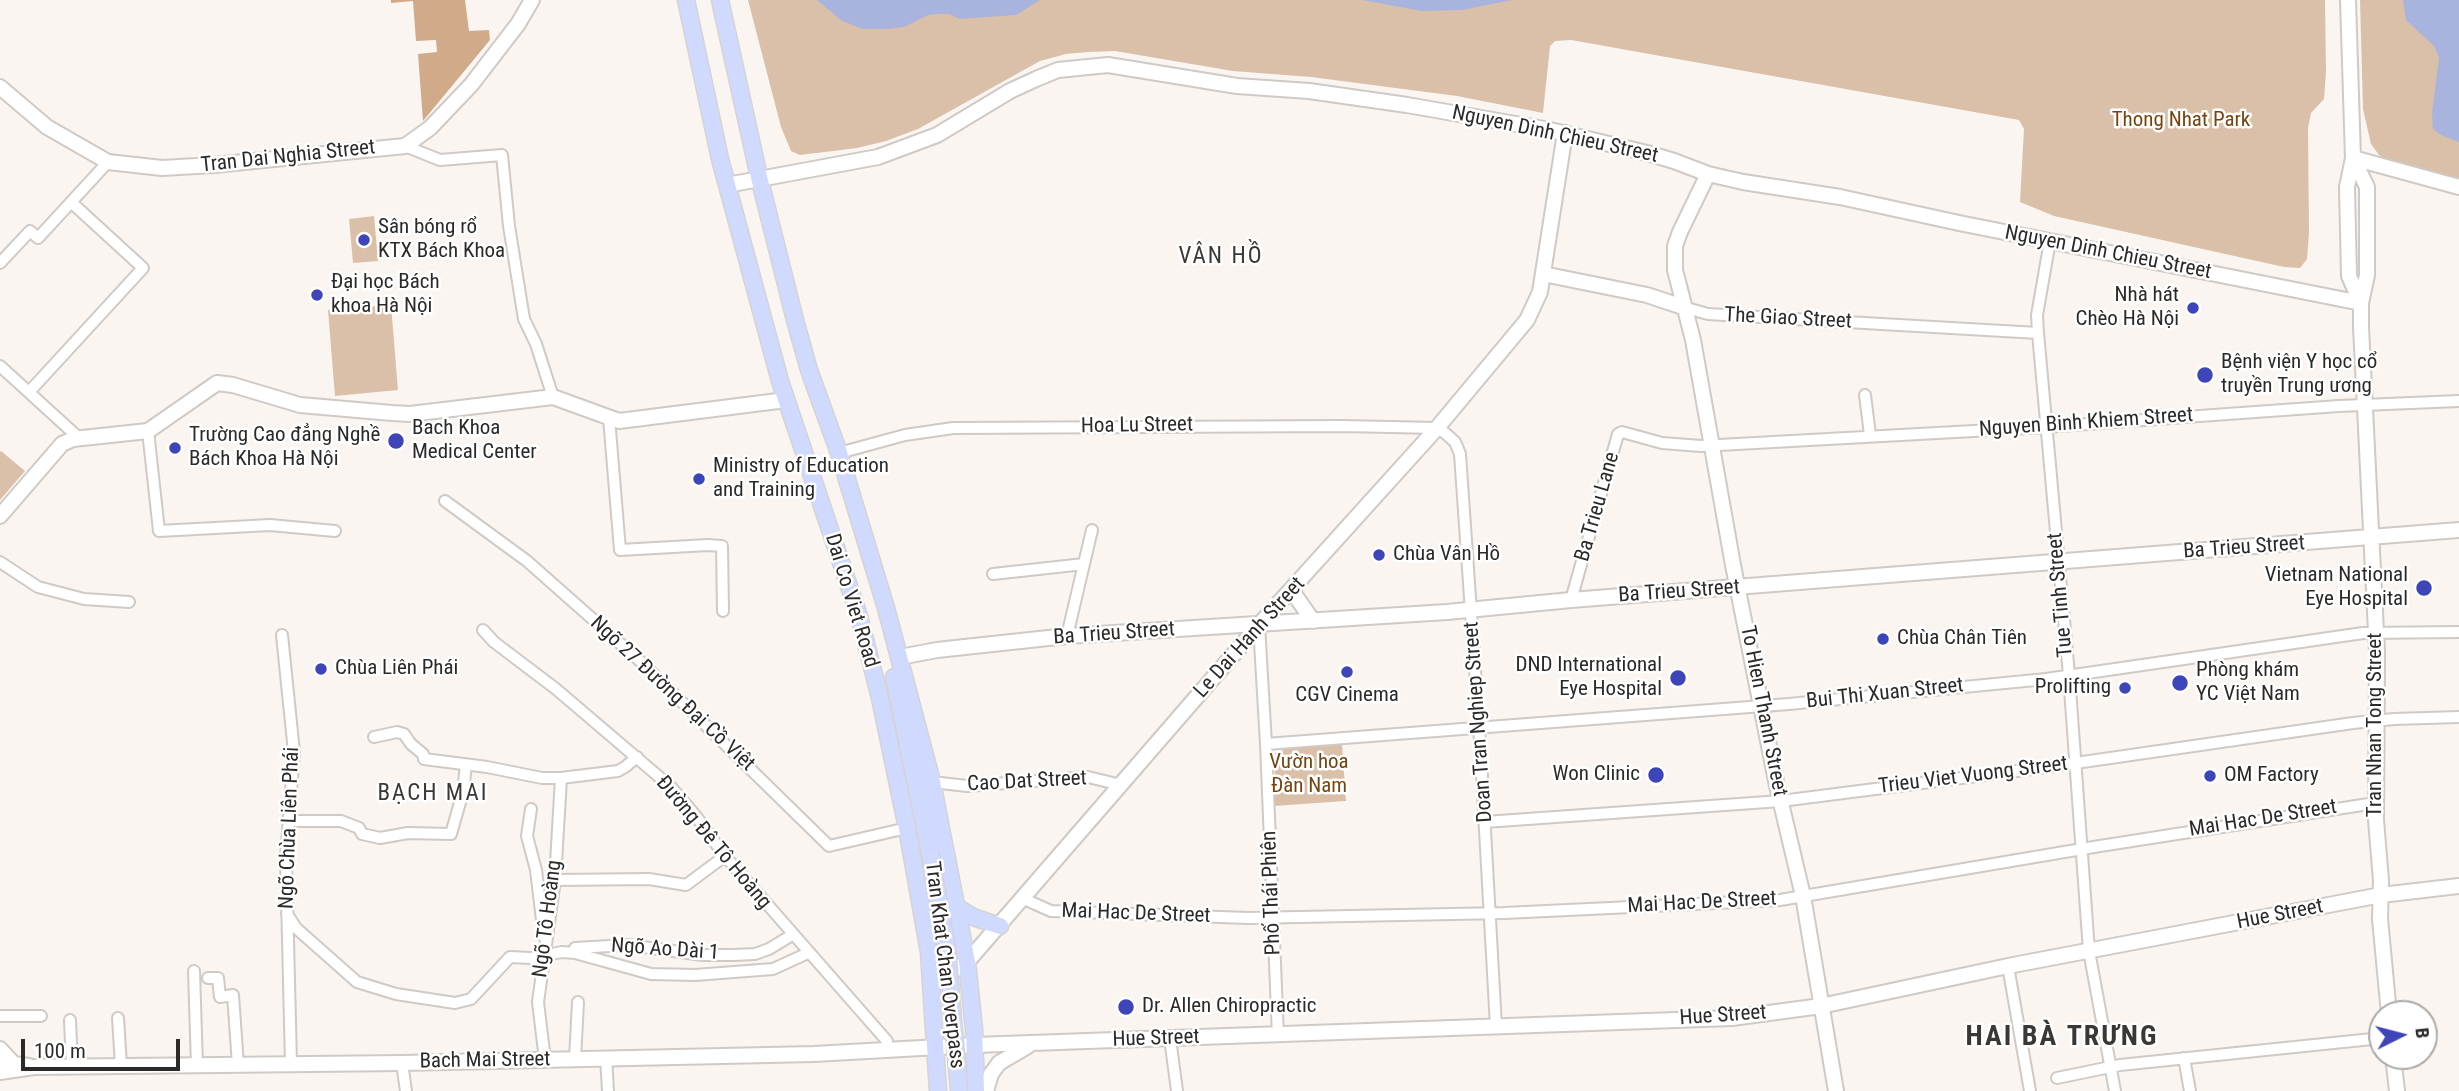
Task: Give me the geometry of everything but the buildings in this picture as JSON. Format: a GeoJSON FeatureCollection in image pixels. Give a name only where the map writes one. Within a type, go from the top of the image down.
{"type":"FeatureCollection","features":[{"type":"Feature","properties":{"kind":"main road","name":"Dai Co Viet Road"},"geometry":{"type":"LineString","coordinates":[[686,0],[727,185],[786,400],[859,616],[880,698],[923,919],[931,985],[938,1091]]}},
{"type":"Feature","properties":{"kind":"main road","name":"Dai Co Viet Road"},"geometry":{"type":"LineString","coordinates":[[720,0],[759,177],[809,370],[866,540],[932,782],[967,962],[975,1045],[976,1091]]}},
{"type":"Feature","properties":{"kind":"main road"},"geometry":{"type":"LineString","coordinates":[[836,549],[866,540]]}},
{"type":"Feature","properties":{"kind":"main road","name":"Tran Khat Chan Overpass"},"geometry":{"type":"LineString","coordinates":[[895,640],[892,669],[947,949],[959,1091]]}},
{"type":"Feature","properties":{"kind":"main road","name":"Tran Khat Chan Overpass"},"geometry":{"type":"LineString","coordinates":[[880,698],[919,798]]}},
{"type":"Feature","properties":{"kind":"main road"},"geometry":{"type":"LineString","coordinates":[[923,919],[937,926],[947,926],[954,919],[957,907],[973,917],[1000,926]]}},
{"type":"Feature","properties":{"kind":"street","name":"Tran Dai Nghia Street"},"geometry":{"type":"LineString","coordinates":[[0,87],[47,127],[108,162],[162,168],[405,146],[430,128],[471,85],[518,24],[532,0]]}},
{"type":"Feature","properties":{"kind":"street","name":"Tran Nhan Tong Street"},"geometry":{"type":"LineString","coordinates":[[2348,0],[2353,158],[2367,187],[2367,275],[2361,303],[2376,635],[2375,803],[2380,919],[2388,1000]]}},
{"type":"Feature","properties":{"kind":"street","name":"Nguyen Dinh Chieu Street"},"geometry":{"type":"LineString","coordinates":[[727,185],[878,157],[937,135],[1010,92],[1058,70],[1108,65],[1237,86],[1309,91],[1565,133],[1674,161],[1709,174],[1840,197],[2361,303]]}},
{"type":"Feature","properties":{"kind":"street","name":"Le Dai Hanh Street"},"geometry":{"type":"LineString","coordinates":[[931,985],[967,962],[1000,926],[1259,625],[1437,428],[1527,320],[1536,304],[1543,274],[1565,133]]}},
{"type":"Feature","properties":{"kind":"street"},"geometry":{"type":"LineString","coordinates":[[405,146],[440,160],[502,155],[509,226],[524,320],[536,344],[553,397]]}},
{"type":"Feature","properties":{"kind":"street"},"geometry":{"type":"LineString","coordinates":[[2353,158],[2459,187]]}},
{"type":"Feature","properties":{"kind":"street"},"geometry":{"type":"LineString","coordinates":[[0,263],[30,231],[38,238],[108,162]]}},
{"type":"Feature","properties":{"kind":"street","name":"To Hien Thanh Street"},"geometry":{"type":"LineString","coordinates":[[1709,174],[1675,246],[1675,270],[1693,340],[1738,587],[1802,896],[1836,1091]]}},
{"type":"Feature","properties":{"kind":"street"},"geometry":{"type":"LineString","coordinates":[[29,393],[143,268],[71,202]]}},
{"type":"Feature","properties":{"kind":"street","name":"Tue Tinh Street"},"geometry":{"type":"LineString","coordinates":[[2050,241],[2037,315],[2038,332],[2069,675],[2090,951],[2115,1091]]}},
{"type":"Feature","properties":{"kind":"street","name":"The Giao Street"},"geometry":{"type":"LineString","coordinates":[[1543,274],[1647,295],[1708,314],[2038,332]]}},
{"type":"Feature","properties":{"kind":"street"},"geometry":{"type":"LineString","coordinates":[[0,366],[79,438]]}},
{"type":"Feature","properties":{"kind":"street"},"geometry":{"type":"LineString","coordinates":[[0,516],[62,444],[79,438],[148,431],[217,383],[233,385],[300,405],[392,413],[553,397],[619,421],[786,400]]}},
{"type":"Feature","properties":{"kind":"street"},"geometry":{"type":"LineString","coordinates":[[1865,396],[1870,435]]}},
{"type":"Feature","properties":{"kind":"street","name":"Nguyen Binh Khiem Street"},"geometry":{"type":"LineString","coordinates":[[1712,445],[2459,401]]}},
{"type":"Feature","properties":{"kind":"street"},"geometry":{"type":"LineString","coordinates":[[609,418],[621,550],[708,545],[722,547],[723,611]]}},
{"type":"Feature","properties":{"kind":"street","name":"Hoa Lu Street"},"geometry":{"type":"LineString","coordinates":[[839,453],[905,435],[953,428],[1250,425],[1437,428]]}},
{"type":"Feature","properties":{"kind":"street","name":"Doan Tran Nghiep Street"},"geometry":{"type":"LineString","coordinates":[[1437,428],[1455,442],[1460,454],[1496,1027]]}},
{"type":"Feature","properties":{"kind":"street"},"geometry":{"type":"LineString","coordinates":[[148,431],[159,531],[270,525],[335,531]]}},
{"type":"Feature","properties":{"kind":"street","name":"Ba Trieu Lane"},"geometry":{"type":"LineString","coordinates":[[1572,600],[1618,434],[1622,432],[1684,446],[1712,445]]}},
{"type":"Feature","properties":{"kind":"street","name":"Ngõ 27 Đường Đại Cồ Việt"},"geometry":{"type":"LineString","coordinates":[[445,501],[527,561],[640,661],[829,846],[907,828]]}},
{"type":"Feature","properties":{"kind":"street"},"geometry":{"type":"LineString","coordinates":[[1067,636],[1092,530]]}},
{"type":"Feature","properties":{"kind":"street","name":"Ba Trieu Street"},"geometry":{"type":"LineString","coordinates":[[900,657],[937,650],[1067,636],[1471,610],[2459,530]]}},
{"type":"Feature","properties":{"kind":"street"},"geometry":{"type":"LineString","coordinates":[[0,562],[38,587],[84,599],[129,602]]}},
{"type":"Feature","properties":{"kind":"street"},"geometry":{"type":"LineString","coordinates":[[993,574],[1084,564]]}},
{"type":"Feature","properties":{"kind":"street"},"geometry":{"type":"LineString","coordinates":[[1292,591],[1313,621]]}},
{"type":"Feature","properties":{"kind":"street","name":"Phố Thái Phiên"},"geometry":{"type":"LineString","coordinates":[[1259,625],[1278,1036]]}},
{"type":"Feature","properties":{"kind":"street","name":"Đường Đê Tô Hoàng"},"geometry":{"type":"LineString","coordinates":[[483,630],[494,642],[534,670],[671,787],[792,935],[887,1041],[888,1051]]}},
{"type":"Feature","properties":{"kind":"street","name":"Bui Thi Xuan Street"},"geometry":{"type":"LineString","coordinates":[[1266,744],[1762,706],[2069,675],[2363,634],[2459,632]]}},
{"type":"Feature","properties":{"kind":"street","name":"Ngõ Chùa Liên Phái"},"geometry":{"type":"LineString","coordinates":[[282,635],[294,752],[286,856],[291,1064]]}},
{"type":"Feature","properties":{"kind":"street","name":"Trieu Viet Vuong Street"},"geometry":{"type":"LineString","coordinates":[[1485,822],[1781,801],[2377,720],[2459,717]]}},
{"type":"Feature","properties":{"kind":"street"},"geometry":{"type":"LineString","coordinates":[[374,737],[397,732],[404,734],[423,754],[424,759],[542,778],[618,771],[637,757]]}},
{"type":"Feature","properties":{"kind":"street"},"geometry":{"type":"LineString","coordinates":[[289,821],[341,821],[359,828],[362,834],[380,838],[408,834],[451,834],[463,792],[467,765]]}},
{"type":"Feature","properties":{"kind":"street","name":"Cao Dat Street"},"geometry":{"type":"LineString","coordinates":[[932,782],[967,786],[1088,777],[1121,785]]}},
{"type":"Feature","properties":{"kind":"street","name":"Ngõ Tô Hoàng"},"geometry":{"type":"LineString","coordinates":[[545,1060],[538,1002],[555,880],[561,778]]}},
{"type":"Feature","properties":{"kind":"street","name":"Mai Hac De Street"},"geometry":{"type":"LineString","coordinates":[[1024,899],[1051,911],[1272,917],[1490,912],[1780,900],[2375,803]]}},
{"type":"Feature","properties":{"kind":"street"},"geometry":{"type":"LineString","coordinates":[[531,809],[527,836],[536,870],[546,954]]}},
{"type":"Feature","properties":{"kind":"street"},"geometry":{"type":"LineString","coordinates":[[555,880],[649,879],[686,885],[725,856]]}},
{"type":"Feature","properties":{"kind":"street","name":"Hue Street"},"geometry":{"type":"LineString","coordinates":[[936,1048],[1732,1018],[1821,1006],[2008,966],[2381,895],[2459,886]]}},
{"type":"Feature","properties":{"kind":"street"},"geometry":{"type":"LineString","coordinates":[[287,914],[296,928],[357,982],[396,994],[455,1003],[471,999],[510,957],[531,958],[546,954],[575,953],[652,974],[695,975],[773,969],[808,953]]}},
{"type":"Feature","properties":{"kind":"street","name":"Ngõ Ao Dài 1"},"geometry":{"type":"LineString","coordinates":[[575,948],[628,945],[703,956],[745,954],[769,950],[792,935]]}},
{"type":"Feature","properties":{"kind":"street"},"geometry":{"type":"LineString","coordinates":[[2008,966],[2030,1091]]}},
{"type":"Feature","properties":{"kind":"street"},"geometry":{"type":"LineString","coordinates":[[194,971],[197,1066]]}},
{"type":"Feature","properties":{"kind":"street"},"geometry":{"type":"LineString","coordinates":[[208,978],[218,978],[220,997],[233,995],[238,1065]]}},
{"type":"Feature","properties":{"kind":"street"},"geometry":{"type":"LineString","coordinates":[[575,1059],[578,1002]]}},
{"type":"Feature","properties":{"kind":"street"},"geometry":{"type":"LineString","coordinates":[[0,1016],[41,1016]]}},
{"type":"Feature","properties":{"kind":"street"},"geometry":{"type":"LineString","coordinates":[[118,1018],[121,1066]]}},
{"type":"Feature","properties":{"kind":"street"},"geometry":{"type":"LineString","coordinates":[[70,1020],[72,1066]]}},
{"type":"Feature","properties":{"kind":"street"},"geometry":{"type":"LineString","coordinates":[[1170,1038],[1177,1091]]}},
{"type":"Feature","properties":{"kind":"street"},"geometry":{"type":"LineString","coordinates":[[2057,1078],[2111,1067],[2368,1039]]}},
{"type":"Feature","properties":{"kind":"street"},"geometry":{"type":"LineString","coordinates":[[986,1091],[991,1074],[999,1063],[1033,1043]]}},
{"type":"Feature","properties":{"kind":"street","name":"Bach Mai Street"},"geometry":{"type":"LineString","coordinates":[[0,1072],[34,1067],[72,1066],[402,1063],[814,1054],[936,1048]]}},
{"type":"Feature","properties":{"kind":"street"},"geometry":{"type":"LineString","coordinates":[[0,1049],[6,1062]]}},
{"type":"Feature","properties":{"kind":"street"},"geometry":{"type":"LineString","coordinates":[[606,1058],[608,1091]]}},
{"type":"Feature","properties":{"kind":"street"},"geometry":{"type":"LineString","coordinates":[[2184,1058],[2190,1091]]}},
{"type":"Feature","properties":{"kind":"street","name":"Bach Mai Street"},"geometry":{"type":"LineString","coordinates":[[6,1062],[34,1067]]}},
{"type":"Feature","properties":{"kind":"street"},"geometry":{"type":"LineString","coordinates":[[402,1063],[405,1091]]}},
{"type":"Feature","properties":{"kind":"street"},"geometry":{"type":"LineString","coordinates":[[2395,1070],[2397,1091]]}},
{"type":"Feature","properties":{"kind":"green space","name":"Thong Nhat Park"},"geometry":{"type":"Polygon","coordinates":[[[748,0],[2325,0],[2324,99],[2311,113],[2308,128],[2307,259],[2300,268],[2284,267],[2054,216],[2020,202],[2024,129],[2019,120],[1571,40],[1555,41],[1550,46],[1543,113],[1457,96],[1311,77],[1233,71],[1115,51],[1088,52],[1040,61],[918,129],[886,141],[857,148],[800,155],[791,151],[781,127],[748,0]]]}},
{"type":"Feature","properties":{"kind":"green space"},"geometry":{"type":"Polygon","coordinates":[[[2360,0],[2459,0],[2459,182],[2396,166],[2379,155],[2371,144],[2363,109],[2360,0]]]}},
{"type":"Feature","properties":{"kind":"green space","name":"Sân bóng rổ KTX Bách Khoa"},"geometry":{"type":"Polygon","coordinates":[[[374,216],[378,261],[353,263],[349,219],[374,216]]]}},
{"type":"Feature","properties":{"kind":"green space"},"geometry":{"type":"Polygon","coordinates":[[[391,305],[398,390],[335,396],[328,310],[391,305]]]}},
{"type":"Feature","properties":{"kind":"green space"},"geometry":{"type":"Polygon","coordinates":[[[0,452],[25,471],[0,500],[0,452]]]}},
{"type":"Feature","properties":{"kind":"green space","name":"Vườn hoa Đàn Nam"},"geometry":{"type":"Polygon","coordinates":[[[1342,744],[1346,801],[1274,806],[1275,753],[1288,748],[1342,744]]]}},
{"type":"Feature","properties":{"kind":"shaded area"},"geometry":{"type":"Polygon","coordinates":[[[391,0],[465,0],[469,31],[489,30],[490,40],[423,121],[418,54],[437,52],[436,40],[416,41],[413,1],[391,3],[391,0]]]}},
{"type":"Feature","properties":{"kind":"water"},"geometry":{"type":"Polygon","coordinates":[[[817,0],[1040,0],[1016,15],[960,19],[949,14],[938,14],[928,15],[904,27],[863,29],[842,21],[817,0]]]}},
{"type":"Feature","properties":{"kind":"water"},"geometry":{"type":"Polygon","coordinates":[[[1362,0],[1512,0],[1462,10],[1422,11],[1362,0]]]}},
{"type":"Feature","properties":{"kind":"water"},"geometry":{"type":"Polygon","coordinates":[[[2403,0],[2459,0],[2459,142],[2433,129],[2432,113],[2439,57],[2434,46],[2406,20],[2403,0]]]}},
{"type":"Feature","properties":{"kind":"place","name":"Sân bóng rổ KTX Bách Khoa"},"geometry":{"type":"Point","coordinates":[364,240]}},
{"type":"Feature","properties":{"kind":"place","name":"Đại học Bách khoa Hà Nội"},"geometry":{"type":"Point","coordinates":[317,295]}},
{"type":"Feature","properties":{"kind":"place","name":"Nhà hát Chèo Hà Nội"},"geometry":{"type":"Point","coordinates":[2193,308]}},
{"type":"Feature","properties":{"kind":"place","name":"Bệnh viện Y học cổ truyền Trung ương"},"geometry":{"type":"Point","coordinates":[2205,375]}},
{"type":"Feature","properties":{"kind":"place","name":"Bach Khoa Medical Center"},"geometry":{"type":"Point","coordinates":[396,441]}},
{"type":"Feature","properties":{"kind":"place","name":"Trường Cao đẳng Nghề Bách Khoa Hà Nội"},"geometry":{"type":"Point","coordinates":[175,448]}},
{"type":"Feature","properties":{"kind":"place","name":"Ministry of Education and Training"},"geometry":{"type":"Point","coordinates":[699,479]}},
{"type":"Feature","properties":{"kind":"place","name":"Chùa Vân Hồ"},"geometry":{"type":"Point","coordinates":[1379,555]}},
{"type":"Feature","properties":{"kind":"place","name":"Vietnam National Eye Hospital"},"geometry":{"type":"Point","coordinates":[2424,588]}},
{"type":"Feature","properties":{"kind":"place","name":"Chùa Chân Tiên"},"geometry":{"type":"Point","coordinates":[1883,639]}},
{"type":"Feature","properties":{"kind":"place","name":"Chùa Liên Phái"},"geometry":{"type":"Point","coordinates":[321,669]}},
{"type":"Feature","properties":{"kind":"place","name":"CGV Cinema"},"geometry":{"type":"Point","coordinates":[1347,672]}},
{"type":"Feature","properties":{"kind":"place","name":"DND International Eye Hospital"},"geometry":{"type":"Point","coordinates":[1678,678]}},
{"type":"Feature","properties":{"kind":"place","name":"Phòng khám YC Việt Nam"},"geometry":{"type":"Point","coordinates":[2180,683]}},
{"type":"Feature","properties":{"kind":"place","name":"Prolifting"},"geometry":{"type":"Point","coordinates":[2125,688]}},
{"type":"Feature","properties":{"kind":"place","name":"Won Clinic"},"geometry":{"type":"Point","coordinates":[1656,775]}},
{"type":"Feature","properties":{"kind":"place","name":"OM Factory"},"geometry":{"type":"Point","coordinates":[2210,776]}},
{"type":"Feature","properties":{"kind":"place","name":"Dr. Allen Chiropractic"},"geometry":{"type":"Point","coordinates":[1126,1007]}},
{"type":"Feature","properties":{"kind":"district","name":"VÂN HỒ"},"geometry":{"type":"Point","coordinates":[1221,257]}},
{"type":"Feature","properties":{"kind":"district","name":"BẠCH MAI"},"geometry":{"type":"Point","coordinates":[433,794]}},
{"type":"Feature","properties":{"kind":"district","name":"HAI BÀ TRƯNG"},"geometry":{"type":"Point","coordinates":[2062,1038]}}]}
